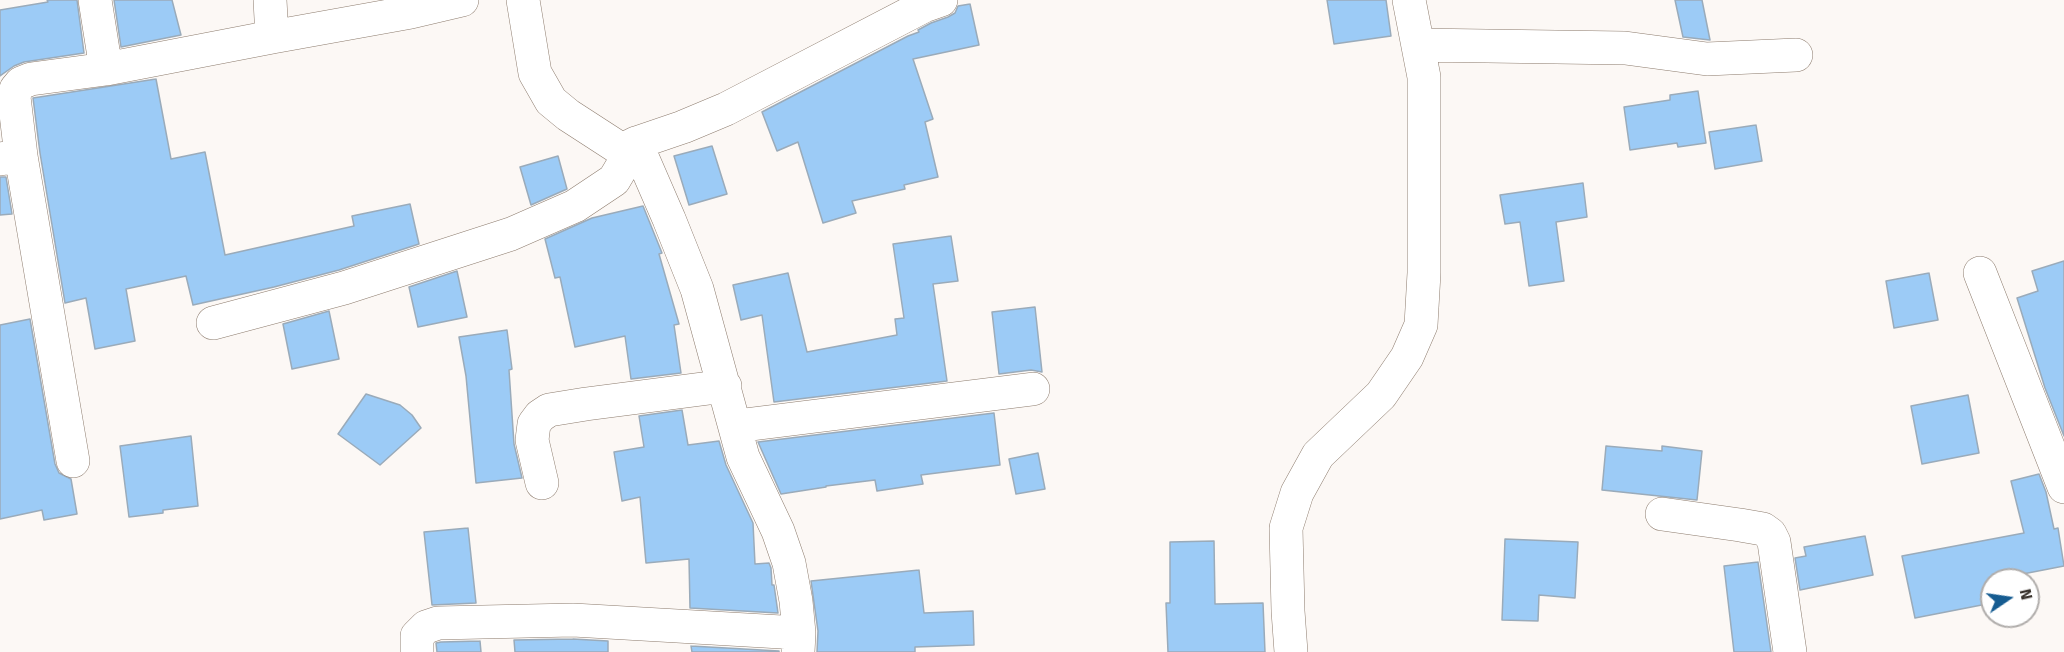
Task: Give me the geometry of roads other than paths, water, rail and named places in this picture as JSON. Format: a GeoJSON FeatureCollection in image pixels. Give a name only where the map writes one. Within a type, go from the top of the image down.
{"type":"FeatureCollection","features":[{"type":"Feature","properties":{"kind":"street"},"geometry":{"type":"LineString","coordinates":[[95,0],[106,69]]}},
{"type":"Feature","properties":{"kind":"street"},"geometry":{"type":"LineString","coordinates":[[270,0],[272,37]]}},
{"type":"Feature","properties":{"kind":"street"},"geometry":{"type":"LineString","coordinates":[[73,461],[11,158],[14,97],[21,83],[411,12],[462,0]]}},
{"type":"Feature","properties":{"kind":"street"},"geometry":{"type":"LineString","coordinates":[[523,0],[535,73],[551,101],[568,115],[622,150],[726,109],[924,6],[941,0]]}},
{"type":"Feature","properties":{"kind":"street"},"geometry":{"type":"LineString","coordinates":[[1291,652],[1287,528],[1297,493],[1318,455],[1381,395],[1407,357],[1421,325],[1424,273],[1424,77],[1409,0]]}},
{"type":"Feature","properties":{"kind":"street"},"geometry":{"type":"LineString","coordinates":[[1418,45],[1625,48],[1707,59],[1796,55]]}},
{"type":"Feature","properties":{"kind":"street"},"geometry":{"type":"LineString","coordinates":[[213,323],[344,288],[512,234],[575,206],[614,180],[636,143]]}},
{"type":"Feature","properties":{"kind":"street"},"geometry":{"type":"LineString","coordinates":[[417,652],[417,636],[426,627],[438,623],[573,620],[798,643],[796,601],[789,563],[778,531],[743,457],[697,289],[636,143]]}},
{"type":"Feature","properties":{"kind":"street"},"geometry":{"type":"LineString","coordinates":[[1980,273],[2064,487]]}},
{"type":"Feature","properties":{"kind":"street"},"geometry":{"type":"LineString","coordinates":[[542,483],[532,440],[534,424],[549,410],[725,387]]}},
{"type":"Feature","properties":{"kind":"street"},"geometry":{"type":"LineString","coordinates":[[736,426],[1033,389]]}},
{"type":"Feature","properties":{"kind":"street"},"geometry":{"type":"LineString","coordinates":[[1662,514],[1762,529],[1770,534],[1774,542],[1790,652]]}}]}
